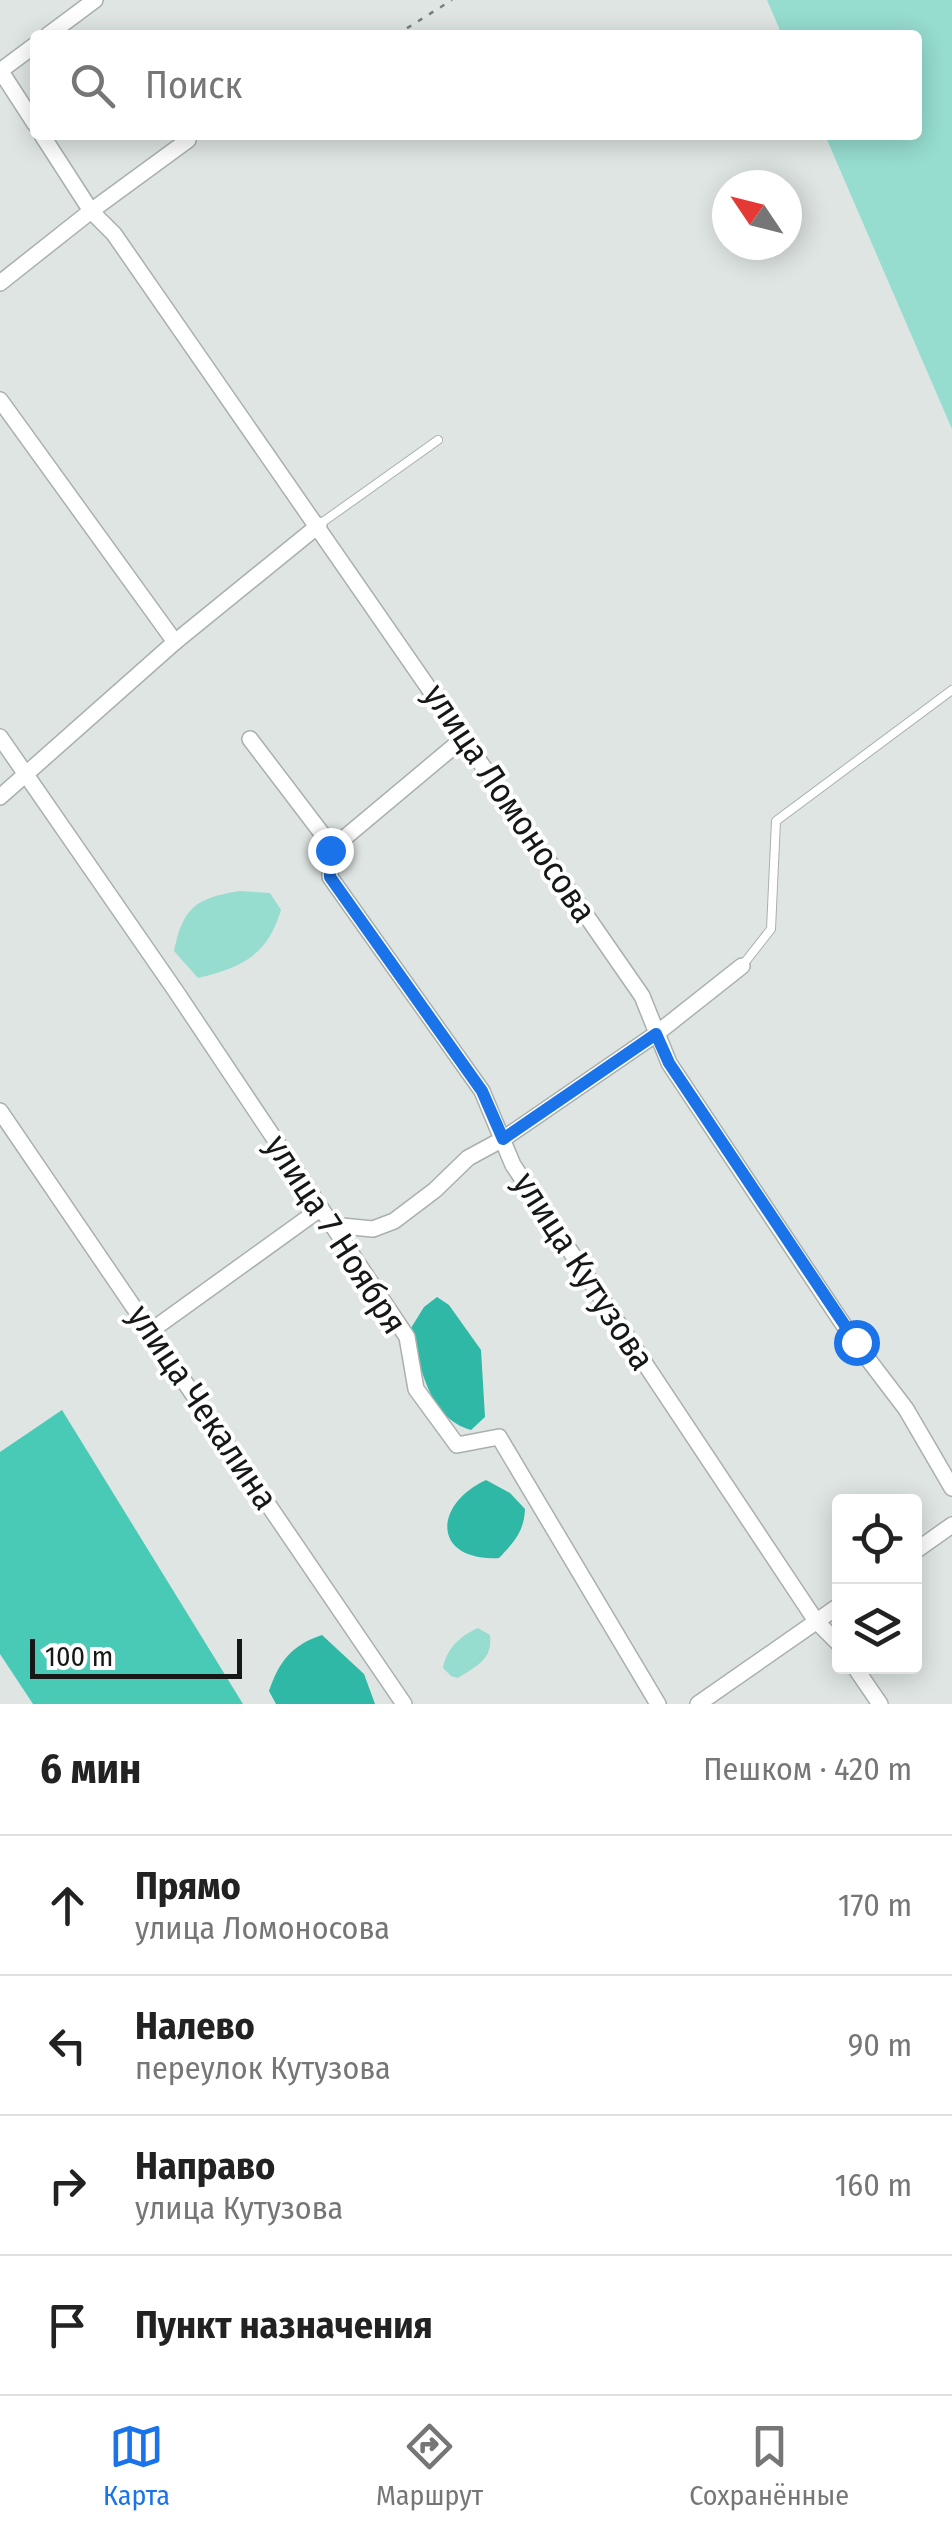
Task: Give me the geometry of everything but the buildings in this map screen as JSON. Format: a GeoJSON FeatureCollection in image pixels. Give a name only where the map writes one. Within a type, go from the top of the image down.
{"type":"FeatureCollection","features":[{"type":"Feature","properties":{"kind":"street"},"geometry":{"type":"LineString","coordinates":[[55,30],[95,0]]}},
{"type":"Feature","properties":{"kind":"street"},"geometry":{"type":"LineString","coordinates":[[30,48],[0,70],[30,116]]}},
{"type":"Feature","properties":{"kind":"street","name":"улица Ломоносова"},"geometry":{"type":"LineString","coordinates":[[45,140],[91,211],[114,234],[319,525],[642,996],[669,1063],[906,1410],[952,1488]]}},
{"type":"Feature","properties":{"kind":"street"},"geometry":{"type":"LineString","coordinates":[[0,283],[188,140]]}},
{"type":"Feature","properties":{"kind":"street"},"geometry":{"type":"LineString","coordinates":[[0,400],[175,642]]}},
{"type":"Feature","properties":{"kind":"street"},"geometry":{"type":"LineString","coordinates":[[0,797],[175,642],[319,525]]}},
{"type":"Feature","properties":{"kind":"street","name":"улица 7 Ноября"},"geometry":{"type":"LineString","coordinates":[[0,737],[407,1337],[416,1389],[457,1445],[499,1437],[658,1704]]}},
{"type":"Feature","properties":{"kind":"street"},"geometry":{"type":"LineString","coordinates":[[330,850],[465,737]]}},
{"type":"Feature","properties":{"kind":"street","name":"улица Кутузова"},"geometry":{"type":"LineString","coordinates":[[250,738],[323,836],[330,850],[330,877],[482,1091],[513,1166],[816,1622],[832,1637]]}},
{"type":"Feature","properties":{"kind":"street"},"geometry":{"type":"LineString","coordinates":[[331,1225],[373,1229],[394,1221],[468,1158],[503,1139],[656,1034],[742,966]]}},
{"type":"Feature","properties":{"kind":"street","name":"улица Чекалина"},"geometry":{"type":"LineString","coordinates":[[0,1111],[404,1704]]}},
{"type":"Feature","properties":{"kind":"street"},"geometry":{"type":"LineString","coordinates":[[152,1330],[320,1209]]}},
{"type":"Feature","properties":{"kind":"street"},"geometry":{"type":"LineString","coordinates":[[922,1547],[952,1526]]}},
{"type":"Feature","properties":{"kind":"street"},"geometry":{"type":"LineString","coordinates":[[698,1704],[832,1611]]}},
{"type":"Feature","properties":{"kind":"street"},"geometry":{"type":"LineString","coordinates":[[859,1674],[880,1704]]}},
{"type":"Feature","properties":{"kind":"lane"},"geometry":{"type":"LineString","coordinates":[[319,525],[438,440]]}},
{"type":"Feature","properties":{"kind":"lane"},"geometry":{"type":"LineString","coordinates":[[742,966],[771,929],[776,821],[952,690]]}},
{"type":"Feature","properties":{"kind":"path"},"geometry":{"type":"LineString","coordinates":[[404,30],[452,0]]}},
{"type":"Feature","properties":{"kind":"shaded area"},"geometry":{"type":"Polygon","coordinates":[[[767,0],[952,0],[952,429],[827,140],[922,140],[922,30],[780,30],[767,0]]]}},
{"type":"Feature","properties":{"kind":"shaded area"},"geometry":{"type":"Polygon","coordinates":[[[240,891],[270,893],[281,910],[275,926],[251,957],[198,978],[174,951],[182,924],[203,901],[240,891]]]}},
{"type":"Feature","properties":{"kind":"shaded area"},"geometry":{"type":"Polygon","coordinates":[[[437,1297],[449,1305],[481,1350],[485,1417],[471,1430],[457,1424],[436,1403],[418,1359],[411,1328],[424,1307],[437,1297]]]}},
{"type":"Feature","properties":{"kind":"shaded area"},"geometry":{"type":"Polygon","coordinates":[[[62,1410],[243,1704],[33,1704],[0,1654],[0,1452],[62,1410]]]}},
{"type":"Feature","properties":{"kind":"shaded area"},"geometry":{"type":"Polygon","coordinates":[[[486,1480],[510,1493],[525,1509],[517,1536],[499,1558],[462,1551],[452,1542],[448,1530],[456,1504],[486,1480]]]}},
{"type":"Feature","properties":{"kind":"shaded area"},"geometry":{"type":"Polygon","coordinates":[[[478,1628],[490,1635],[489,1651],[477,1666],[458,1678],[451,1676],[443,1668],[448,1654],[460,1639],[478,1628]]]}},
{"type":"Feature","properties":{"kind":"shaded area"},"geometry":{"type":"Polygon","coordinates":[[[322,1635],[364,1674],[375,1704],[276,1704],[269,1691],[282,1663],[302,1644],[322,1635]]]}},
{"type":"Feature","properties":{"kind":"route"},"geometry":{"type":"LineString","coordinates":[[330,850],[330,877],[482,1091],[503,1139],[656,1034],[669,1063],[856,1342]]}}]}
